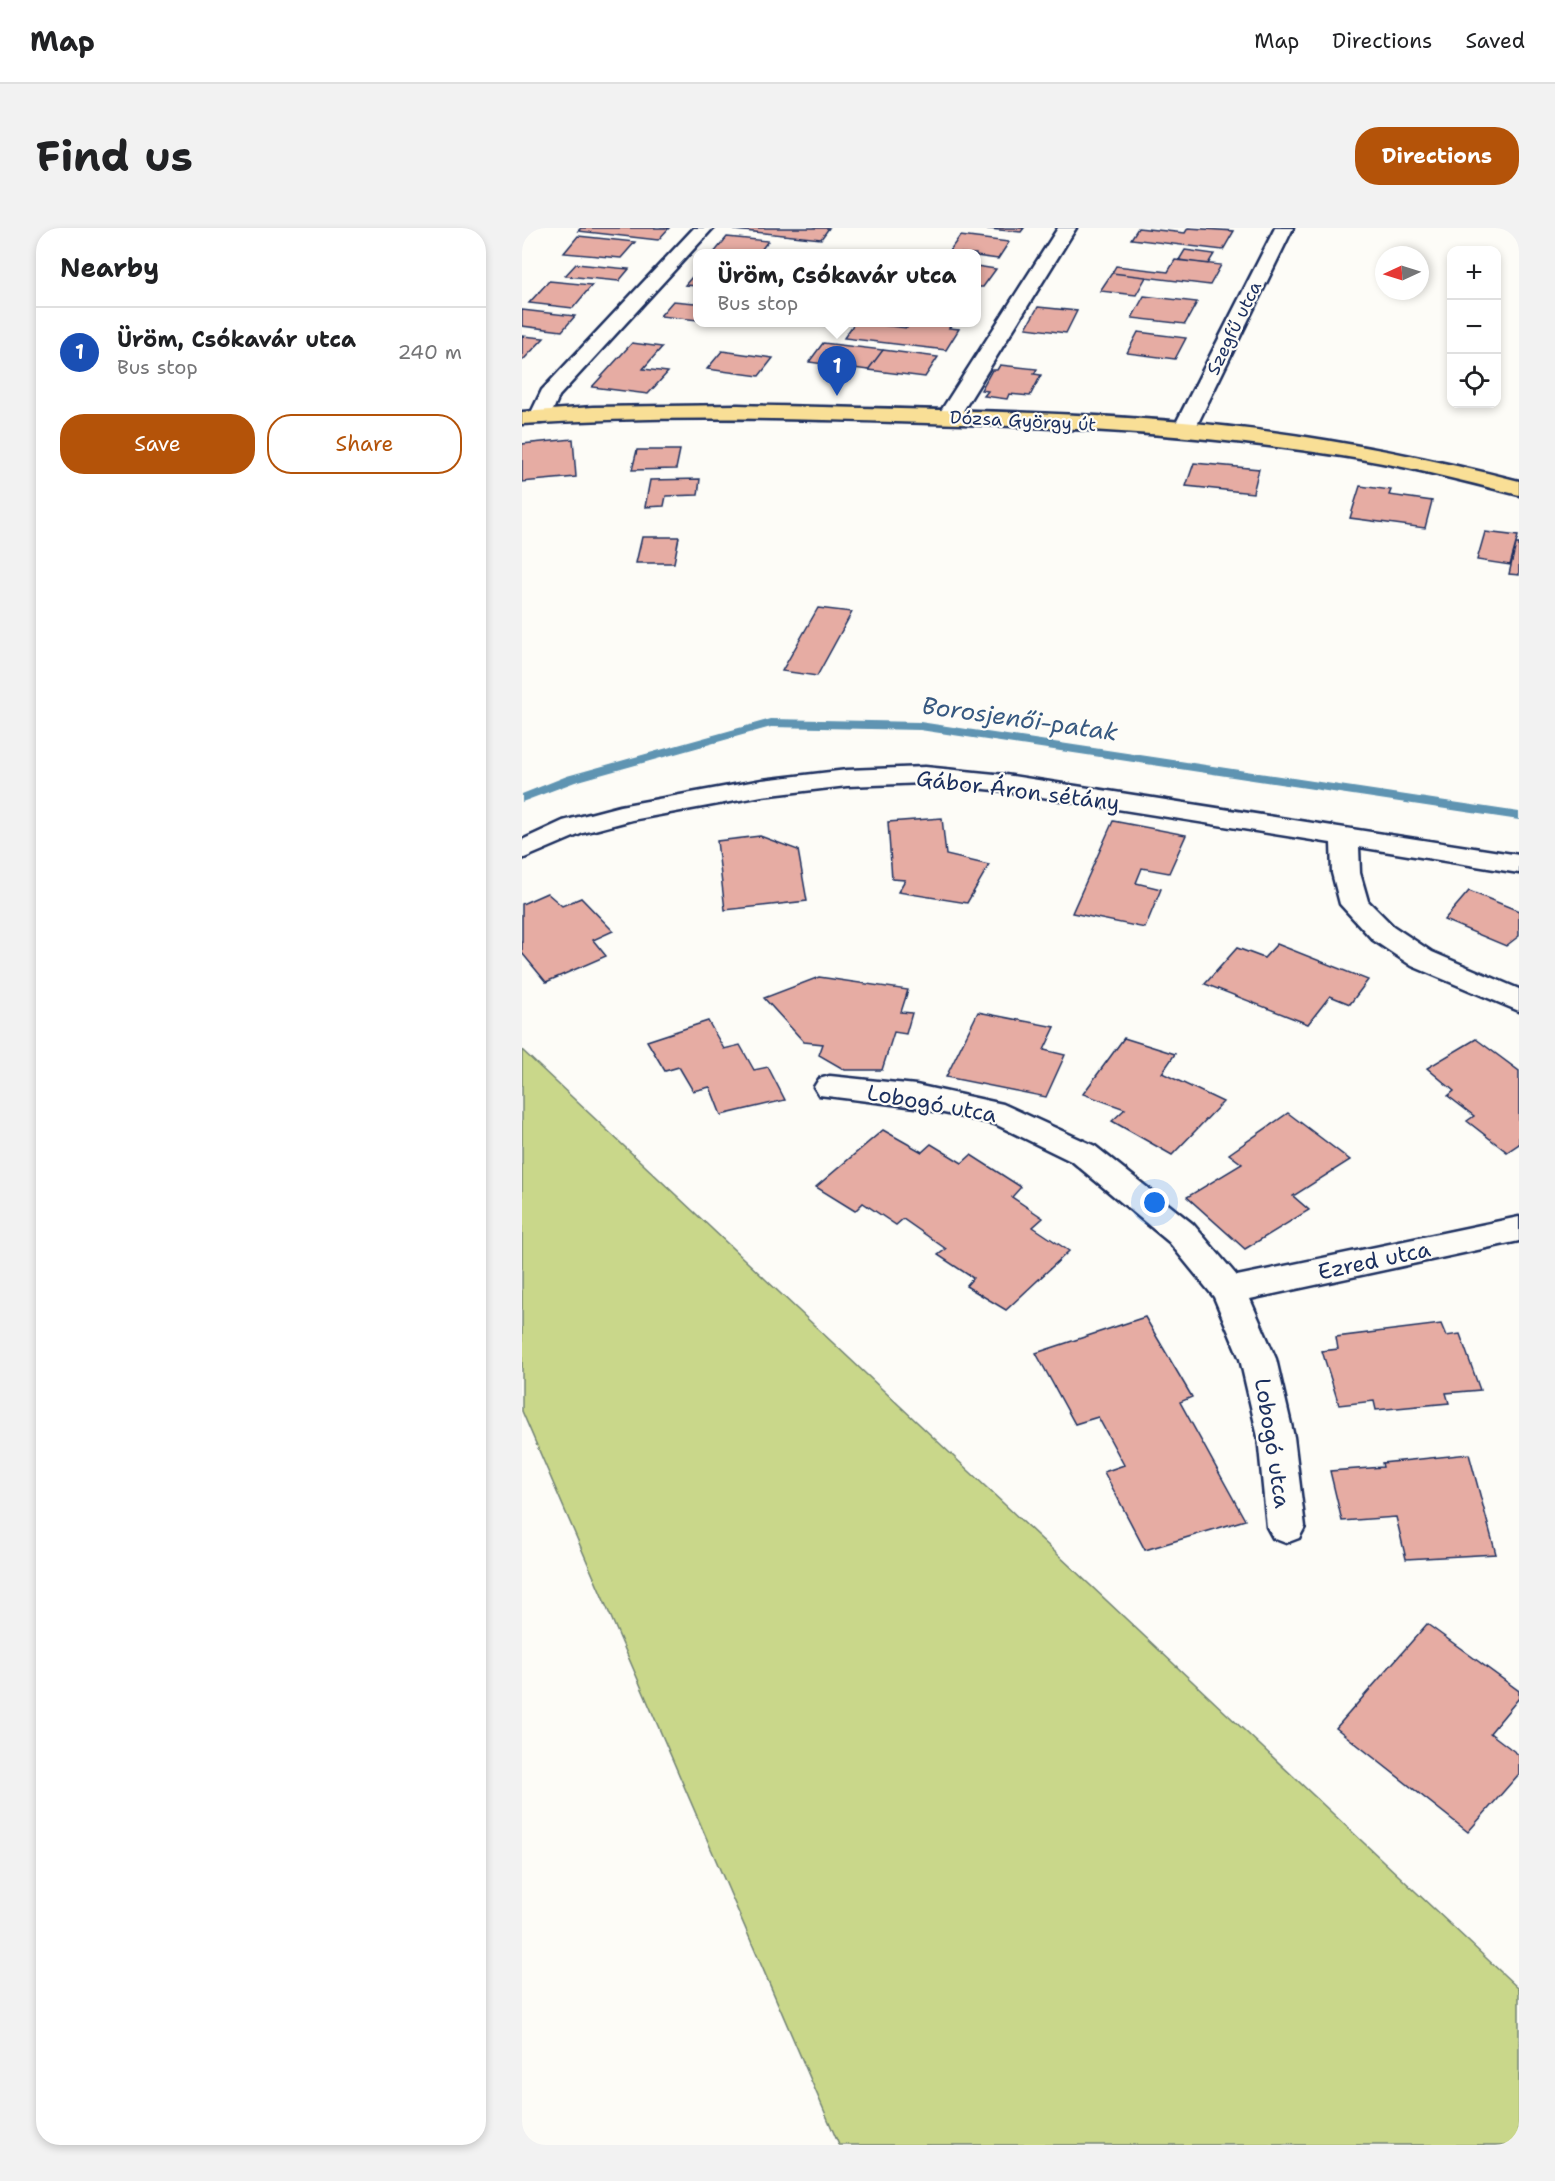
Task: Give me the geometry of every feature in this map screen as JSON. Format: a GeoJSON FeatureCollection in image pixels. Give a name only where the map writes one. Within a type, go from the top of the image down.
{"type":"FeatureCollection","features":[{"type":"Feature","properties":{"kind":"main road","name":"Dózsa György út"},"geometry":{"type":"LineString","coordinates":[[531,417],[695,411],[948,417],[1184,429],[1342,449],[1434,466],[1519,488]]}},
{"type":"Feature","properties":{"kind":"street"},"geometry":{"type":"LineString","coordinates":[[531,417],[549,394],[704,228]]}},
{"type":"Feature","properties":{"kind":"street"},"geometry":{"type":"LineString","coordinates":[[948,417],[1067,228]]}},
{"type":"Feature","properties":{"kind":"street","name":"Szegfű utca"},"geometry":{"type":"LineString","coordinates":[[1184,429],[1284,228]]}},
{"type":"Feature","properties":{"kind":"street","name":"Gábor Áron sétány"},"geometry":{"type":"LineString","coordinates":[[522,850],[573,826],[640,810],[762,788],[847,778],[925,775],[1005,783],[1519,864]]}},
{"type":"Feature","properties":{"kind":"street"},"geometry":{"type":"LineString","coordinates":[[1345,837],[1346,873],[1354,904],[1383,933],[1422,959],[1519,1001]]}},
{"type":"Feature","properties":{"kind":"street","name":"Lobogó utca"},"geometry":{"type":"LineString","coordinates":[[830,1088],[916,1096],[1003,1115],[1084,1154],[1181,1233],[1229,1291],[1258,1359],[1276,1437],[1286,1527]]}},
{"type":"Feature","properties":{"kind":"street","name":"Ezred utca"},"geometry":{"type":"LineString","coordinates":[[1229,1291],[1519,1229]]}},
{"type":"Feature","properties":{"kind":"green space"},"geometry":{"type":"Polygon","coordinates":[[[522,1050],[1519,1989],[1519,2145],[839,2145],[522,1411],[522,1050]]]}},
{"type":"Feature","properties":{"kind":"building"},"geometry":{"type":"Polygon","coordinates":[[[581,228],[669,228],[658,240],[578,231],[581,228]]]}},
{"type":"Feature","properties":{"kind":"building"},"geometry":{"type":"Polygon","coordinates":[[[736,228],[829,228],[821,239],[735,230],[736,228]]]}},
{"type":"Feature","properties":{"kind":"building"},"geometry":{"type":"Polygon","coordinates":[[[978,228],[1024,228],[1021,232],[978,228]]]}},
{"type":"Feature","properties":{"kind":"building"},"geometry":{"type":"Polygon","coordinates":[[[1138,228],[1185,233],[1188,228],[1234,231],[1223,250],[1131,239],[1138,228]]]}},
{"type":"Feature","properties":{"kind":"building"},"geometry":{"type":"Polygon","coordinates":[[[578,236],[635,242],[621,258],[564,253],[578,236]]]}},
{"type":"Feature","properties":{"kind":"building"},"geometry":{"type":"Polygon","coordinates":[[[960,236],[1009,242],[998,259],[981,257],[981,249],[951,249],[960,236]]]}},
{"type":"Feature","properties":{"kind":"building"},"geometry":{"type":"Polygon","coordinates":[[[727,237],[768,241],[762,249],[717,249],[727,237]]]}},
{"type":"Feature","properties":{"kind":"building"},"geometry":{"type":"Polygon","coordinates":[[[1185,250],[1214,254],[1208,264],[1179,260],[1185,250]]]}},
{"type":"Feature","properties":{"kind":"building"},"geometry":{"type":"Polygon","coordinates":[[[1175,260],[1221,265],[1210,285],[1112,273],[1116,266],[1168,272],[1175,260]]]}},
{"type":"Feature","properties":{"kind":"building"},"geometry":{"type":"Polygon","coordinates":[[[576,264],[629,269],[619,281],[565,276],[576,264]]]}},
{"type":"Feature","properties":{"kind":"building"},"geometry":{"type":"Polygon","coordinates":[[[981,267],[996,269],[981,287],[981,267]]]}},
{"type":"Feature","properties":{"kind":"building"},"geometry":{"type":"Polygon","coordinates":[[[1112,273],[1146,277],[1136,295],[1100,291],[1112,273]]]}},
{"type":"Feature","properties":{"kind":"building"},"geometry":{"type":"Polygon","coordinates":[[[693,276],[693,286],[685,285],[693,276]]]}},
{"type":"Feature","properties":{"kind":"building"},"geometry":{"type":"Polygon","coordinates":[[[549,281],[592,285],[573,308],[529,303],[549,281]]]}},
{"type":"Feature","properties":{"kind":"building"},"geometry":{"type":"Polygon","coordinates":[[[1144,296],[1197,302],[1185,324],[1132,318],[1144,296]]]}},
{"type":"Feature","properties":{"kind":"building"},"geometry":{"type":"Polygon","coordinates":[[[673,301],[693,303],[693,319],[660,316],[673,301]]]}},
{"type":"Feature","properties":{"kind":"building"},"geometry":{"type":"Polygon","coordinates":[[[1038,307],[1077,311],[1066,333],[1026,328],[1038,307]]]}},
{"type":"Feature","properties":{"kind":"building"},"geometry":{"type":"Polygon","coordinates":[[[522,310],[575,316],[562,331],[522,326],[522,310]]]}},
{"type":"Feature","properties":{"kind":"building"},"geometry":{"type":"Polygon","coordinates":[[[852,327],[950,327],[959,329],[946,350],[844,338],[852,327]]]}},
{"type":"Feature","properties":{"kind":"building"},"geometry":{"type":"Polygon","coordinates":[[[1138,332],[1186,338],[1175,359],[1127,353],[1138,332]]]}},
{"type":"Feature","properties":{"kind":"building"},"geometry":{"type":"Polygon","coordinates":[[[522,336],[544,338],[523,360],[522,360],[522,336]]]}},
{"type":"Feature","properties":{"kind":"building"},"geometry":{"type":"Polygon","coordinates":[[[632,343],[662,347],[643,369],[668,372],[648,394],[592,387],[632,343]]]}},
{"type":"Feature","properties":{"kind":"building"},"geometry":{"type":"Polygon","coordinates":[[[823,343],[883,350],[868,370],[809,362],[823,343]]]}},
{"type":"Feature","properties":{"kind":"building"},"geometry":{"type":"Polygon","coordinates":[[[883,350],[938,357],[925,377],[868,370],[883,350]]]}},
{"type":"Feature","properties":{"kind":"building"},"geometry":{"type":"Polygon","coordinates":[[[722,351],[773,358],[759,376],[707,369],[722,351]]]}},
{"type":"Feature","properties":{"kind":"building"},"geometry":{"type":"Polygon","coordinates":[[[1000,365],[1037,369],[1034,374],[1041,375],[1030,396],[1009,394],[1007,399],[984,396],[988,391],[981,390],[992,370],[997,370],[1000,365]]]}},
{"type":"Feature","properties":{"kind":"building"},"geometry":{"type":"Polygon","coordinates":[[[573,439],[576,477],[522,482],[522,444],[573,439]]]}},
{"type":"Feature","properties":{"kind":"building"},"geometry":{"type":"Polygon","coordinates":[[[637,450],[680,450],[676,469],[632,470],[637,450]]]}},
{"type":"Feature","properties":{"kind":"building"},"geometry":{"type":"Polygon","coordinates":[[[1194,463],[1259,469],[1253,493],[1186,486],[1194,463]]]}},
{"type":"Feature","properties":{"kind":"building"},"geometry":{"type":"Polygon","coordinates":[[[700,479],[698,495],[666,496],[664,506],[645,507],[650,480],[700,479]]]}},
{"type":"Feature","properties":{"kind":"building"},"geometry":{"type":"Polygon","coordinates":[[[1360,486],[1391,490],[1389,495],[1432,501],[1425,528],[1350,518],[1360,486]]]}},
{"type":"Feature","properties":{"kind":"building"},"geometry":{"type":"Polygon","coordinates":[[[1485,532],[1518,536],[1510,565],[1477,560],[1485,532]]]}},
{"type":"Feature","properties":{"kind":"building"},"geometry":{"type":"Polygon","coordinates":[[[642,537],[679,537],[674,563],[636,563],[642,537]]]}},
{"type":"Feature","properties":{"kind":"building"},"geometry":{"type":"Polygon","coordinates":[[[1516,544],[1519,544],[1519,575],[1509,574],[1516,544]]]}},
{"type":"Feature","properties":{"kind":"building"},"geometry":{"type":"Polygon","coordinates":[[[818,608],[852,612],[817,676],[782,671],[818,608]]]}},
{"type":"Feature","properties":{"kind":"building"},"geometry":{"type":"Polygon","coordinates":[[[942,818],[946,855],[989,865],[967,903],[898,892],[905,880],[892,879],[888,822],[942,818]]]}},
{"type":"Feature","properties":{"kind":"building"},"geometry":{"type":"Polygon","coordinates":[[[1113,821],[1186,835],[1169,873],[1142,868],[1136,883],[1161,889],[1145,928],[1072,913],[1113,821]]]}},
{"type":"Feature","properties":{"kind":"building"},"geometry":{"type":"Polygon","coordinates":[[[760,836],[798,850],[807,901],[725,910],[717,841],[760,836]]]}},
{"type":"Feature","properties":{"kind":"building"},"geometry":{"type":"Polygon","coordinates":[[[1469,891],[1519,911],[1519,936],[1506,946],[1444,920],[1469,891]]]}},
{"type":"Feature","properties":{"kind":"building"},"geometry":{"type":"Polygon","coordinates":[[[547,893],[562,906],[581,898],[613,931],[593,940],[606,956],[546,982],[522,953],[522,904],[547,893]]]}},
{"type":"Feature","properties":{"kind":"building"},"geometry":{"type":"Polygon","coordinates":[[[1277,944],[1368,980],[1350,1004],[1330,996],[1308,1024],[1205,984],[1237,948],[1264,958],[1277,944]]]}},
{"type":"Feature","properties":{"kind":"building"},"geometry":{"type":"Polygon","coordinates":[[[819,977],[908,990],[901,1012],[912,1013],[906,1034],[894,1032],[882,1070],[845,1070],[819,1055],[823,1044],[804,1042],[764,998],[819,977]]]}},
{"type":"Feature","properties":{"kind":"building"},"geometry":{"type":"Polygon","coordinates":[[[978,1012],[1055,1027],[1044,1050],[1065,1055],[1046,1097],[946,1077],[978,1012]]]}},
{"type":"Feature","properties":{"kind":"building"},"geometry":{"type":"Polygon","coordinates":[[[708,1021],[724,1049],[740,1045],[754,1070],[768,1067],[785,1100],[721,1115],[710,1087],[693,1091],[679,1067],[665,1071],[647,1041],[708,1021]]]}},
{"type":"Feature","properties":{"kind":"building"},"geometry":{"type":"Polygon","coordinates":[[[1124,1038],[1175,1054],[1162,1073],[1223,1102],[1172,1155],[1112,1121],[1125,1109],[1083,1094],[1124,1038]]]}},
{"type":"Feature","properties":{"kind":"building"},"geometry":{"type":"Polygon","coordinates":[[[1476,1039],[1519,1071],[1519,1144],[1507,1152],[1467,1121],[1474,1116],[1448,1096],[1454,1091],[1427,1068],[1476,1039]]]}},
{"type":"Feature","properties":{"kind":"building"},"geometry":{"type":"Polygon","coordinates":[[[1288,1113],[1350,1160],[1293,1196],[1309,1210],[1245,1249],[1187,1197],[1242,1164],[1229,1154],[1288,1113]]]}},
{"type":"Feature","properties":{"kind":"building"},"geometry":{"type":"Polygon","coordinates":[[[883,1130],[922,1152],[931,1144],[962,1163],[971,1155],[1021,1187],[1012,1197],[1043,1218],[1033,1227],[1069,1251],[1006,1310],[966,1286],[973,1278],[938,1255],[946,1249],[903,1219],[896,1225],[863,1203],[855,1211],[816,1187],[883,1130]]]}},
{"type":"Feature","properties":{"kind":"building"},"geometry":{"type":"Polygon","coordinates":[[[1145,1317],[1192,1397],[1180,1402],[1245,1520],[1145,1550],[1104,1472],[1124,1465],[1098,1417],[1075,1424],[1036,1353],[1145,1317]]]}},
{"type":"Feature","properties":{"kind":"building"},"geometry":{"type":"Polygon","coordinates":[[[1441,1324],[1446,1336],[1460,1334],[1480,1390],[1446,1393],[1449,1403],[1376,1410],[1374,1401],[1339,1405],[1322,1351],[1338,1349],[1336,1337],[1441,1324]]]}},
{"type":"Feature","properties":{"kind":"building"},"geometry":{"type":"Polygon","coordinates":[[[1469,1454],[1496,1554],[1406,1559],[1396,1517],[1342,1521],[1330,1471],[1383,1467],[1382,1463],[1469,1454]]]}},
{"type":"Feature","properties":{"kind":"building"},"geometry":{"type":"Polygon","coordinates":[[[1427,1624],[1519,1691],[1519,1698],[1490,1733],[1519,1755],[1519,1774],[1468,1832],[1336,1728],[1427,1624]]]}},
{"type":"Feature","properties":{"kind":"waterway","name":"Borosjenői-patak"},"geometry":{"type":"LineString","coordinates":[[522,798],[571,779],[771,723],[920,726],[1519,816]]}},
{"type":"Feature","properties":{"kind":"place","name":"Üröm, Csókavár utca"},"geometry":{"type":"Point","coordinates":[837,396]}}]}
